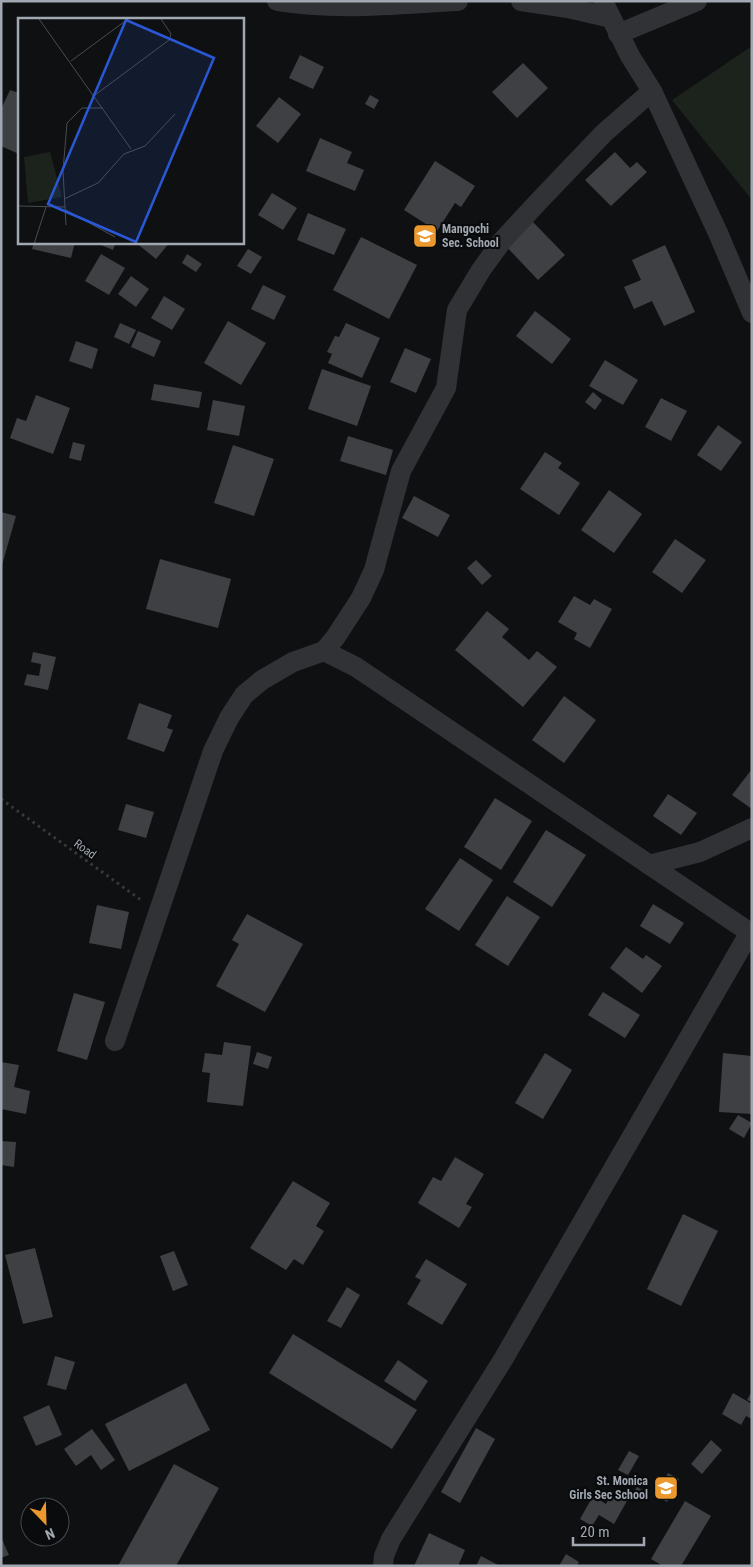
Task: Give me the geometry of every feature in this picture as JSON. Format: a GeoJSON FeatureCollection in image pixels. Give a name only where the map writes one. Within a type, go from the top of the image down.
{"type":"FeatureCollection","features":[{"type":"Feature","properties":{"kind":"street"},"geometry":{"type":"LineString","coordinates":[[277,1],[351,7],[458,1]]}},
{"type":"Feature","properties":{"kind":"street"},"geometry":{"type":"LineString","coordinates":[[521,1],[568,8],[611,18],[697,1]]}},
{"type":"Feature","properties":{"kind":"street"},"geometry":{"type":"LineString","coordinates":[[611,18],[630,56],[652,91],[718,233],[752,313]]}},
{"type":"Feature","properties":{"kind":"street"},"geometry":{"type":"LineString","coordinates":[[115,1041],[213,751],[237,705],[244,694],[262,680],[293,662],[324,651],[335,638],[361,598],[374,570],[401,471],[446,388],[457,310],[481,270],[502,241],[604,133],[652,91]]}},
{"type":"Feature","properties":{"kind":"street"},"geometry":{"type":"LineString","coordinates":[[324,651],[356,667],[751,933],[504,1358],[391,1539],[384,1556],[383,1566]]}},
{"type":"Feature","properties":{"kind":"street"},"geometry":{"type":"LineString","coordinates":[[649,865],[700,852],[752,828]]}},
{"type":"Feature","properties":{"kind":"path","name":"Road"},"geometry":{"type":"LineString","coordinates":[[1,799],[158,912]]}},
{"type":"Feature","properties":{"kind":"shaded area"},"geometry":{"type":"Polygon","coordinates":[[[752,46],[752,200],[672,100],[752,46]]]}},
{"type":"Feature","properties":{"kind":"building"},"geometry":{"type":"Polygon","coordinates":[[[300,55],[324,67],[313,89],[289,78],[300,55]]]}},
{"type":"Feature","properties":{"kind":"building"},"geometry":{"type":"Polygon","coordinates":[[[523,63],[548,88],[517,118],[492,92],[523,63]]]}},
{"type":"Feature","properties":{"kind":"building"},"geometry":{"type":"Polygon","coordinates":[[[10,90],[18,93],[18,154],[1,146],[1,109],[10,90]]]}},
{"type":"Feature","properties":{"kind":"building"},"geometry":{"type":"Polygon","coordinates":[[[370,95],[379,100],[374,109],[365,104],[370,95]]]}},
{"type":"Feature","properties":{"kind":"building"},"geometry":{"type":"Polygon","coordinates":[[[279,97],[301,114],[278,143],[256,126],[279,97]]]}},
{"type":"Feature","properties":{"kind":"building"},"geometry":{"type":"Polygon","coordinates":[[[320,138],[352,152],[347,163],[364,170],[355,191],[306,171],[320,138]]]}},
{"type":"Feature","properties":{"kind":"building"},"geometry":{"type":"Polygon","coordinates":[[[615,152],[630,168],[637,162],[647,172],[611,206],[585,180],[615,152]]]}},
{"type":"Feature","properties":{"kind":"building"},"geometry":{"type":"Polygon","coordinates":[[[435,161],[475,186],[461,207],[455,203],[437,231],[404,210],[435,161]]]}},
{"type":"Feature","properties":{"kind":"building"},"geometry":{"type":"Polygon","coordinates":[[[272,193],[297,208],[283,230],[258,215],[272,193]]]}},
{"type":"Feature","properties":{"kind":"building"},"geometry":{"type":"Polygon","coordinates":[[[308,213],[346,229],[334,255],[297,240],[308,213]]]}},
{"type":"Feature","properties":{"kind":"building"},"geometry":{"type":"Polygon","coordinates":[[[533,222],[565,255],[538,280],[503,243],[533,222]]]}},
{"type":"Feature","properties":{"kind":"building"},"geometry":{"type":"Polygon","coordinates":[[[361,237],[417,265],[389,319],[333,290],[361,237]]]}},
{"type":"Feature","properties":{"kind":"building"},"geometry":{"type":"Polygon","coordinates":[[[33,244],[74,244],[71,258],[32,249],[33,244]]]}},
{"type":"Feature","properties":{"kind":"building"},"geometry":{"type":"Polygon","coordinates":[[[99,244],[115,244],[113,250],[99,244]]]}},
{"type":"Feature","properties":{"kind":"building"},"geometry":{"type":"Polygon","coordinates":[[[137,244],[168,244],[156,259],[137,244]]]}},
{"type":"Feature","properties":{"kind":"building"},"geometry":{"type":"Polygon","coordinates":[[[665,245],[695,312],[664,326],[652,301],[634,309],[624,287],[641,280],[632,260],[665,245]]]}},
{"type":"Feature","properties":{"kind":"building"},"geometry":{"type":"Polygon","coordinates":[[[248,249],[262,257],[251,274],[237,266],[248,249]]]}},
{"type":"Feature","properties":{"kind":"building"},"geometry":{"type":"Polygon","coordinates":[[[101,254],[125,268],[109,295],[85,281],[101,254]]]}},
{"type":"Feature","properties":{"kind":"building"},"geometry":{"type":"Polygon","coordinates":[[[187,254],[202,264],[196,272],[182,263],[187,254]]]}},
{"type":"Feature","properties":{"kind":"building"},"geometry":{"type":"Polygon","coordinates":[[[131,276],[149,289],[136,307],[118,294],[131,276]]]}},
{"type":"Feature","properties":{"kind":"building"},"geometry":{"type":"Polygon","coordinates":[[[263,285],[286,296],[274,320],[251,309],[263,285]]]}},
{"type":"Feature","properties":{"kind":"building"},"geometry":{"type":"Polygon","coordinates":[[[164,296],[185,309],[172,330],[151,318],[164,296]]]}},
{"type":"Feature","properties":{"kind":"building"},"geometry":{"type":"Polygon","coordinates":[[[535,311],[571,339],[552,364],[516,336],[535,311]]]}},
{"type":"Feature","properties":{"kind":"building"},"geometry":{"type":"Polygon","coordinates":[[[228,321],[266,343],[241,385],[204,363],[228,321]]]}},
{"type":"Feature","properties":{"kind":"building"},"geometry":{"type":"Polygon","coordinates":[[[120,323],[136,330],[129,344],[114,337],[120,323]]]}},
{"type":"Feature","properties":{"kind":"building"},"geometry":{"type":"Polygon","coordinates":[[[346,323],[380,338],[362,378],[328,363],[332,354],[327,352],[335,336],[339,337],[346,323]]]}},
{"type":"Feature","properties":{"kind":"building"},"geometry":{"type":"Polygon","coordinates":[[[138,331],[161,341],[154,357],[131,347],[138,331]]]}},
{"type":"Feature","properties":{"kind":"building"},"geometry":{"type":"Polygon","coordinates":[[[76,341],[98,349],[92,369],[69,361],[76,341]]]}},
{"type":"Feature","properties":{"kind":"building"},"geometry":{"type":"Polygon","coordinates":[[[405,348],[431,359],[416,393],[390,382],[405,348]]]}},
{"type":"Feature","properties":{"kind":"building"},"geometry":{"type":"Polygon","coordinates":[[[605,360],[638,380],[623,405],[589,386],[605,360]]]}},
{"type":"Feature","properties":{"kind":"building"},"geometry":{"type":"Polygon","coordinates":[[[322,369],[371,386],[357,426],[308,409],[322,369]]]}},
{"type":"Feature","properties":{"kind":"building"},"geometry":{"type":"Polygon","coordinates":[[[154,384],[202,392],[199,408],[151,400],[154,384]]]}},
{"type":"Feature","properties":{"kind":"building"},"geometry":{"type":"Polygon","coordinates":[[[593,392],[602,400],[595,410],[585,402],[593,392]]]}},
{"type":"Feature","properties":{"kind":"building"},"geometry":{"type":"Polygon","coordinates":[[[36,395],[70,408],[53,454],[10,438],[17,418],[26,421],[36,395]]]}},
{"type":"Feature","properties":{"kind":"building"},"geometry":{"type":"Polygon","coordinates":[[[661,398],[687,411],[671,441],[645,427],[661,398]]]}},
{"type":"Feature","properties":{"kind":"building"},"geometry":{"type":"Polygon","coordinates":[[[213,400],[245,406],[239,436],[207,430],[213,400]]]}},
{"type":"Feature","properties":{"kind":"building"},"geometry":{"type":"Polygon","coordinates":[[[718,425],[742,442],[721,471],[697,455],[718,425]]]}},
{"type":"Feature","properties":{"kind":"building"},"geometry":{"type":"Polygon","coordinates":[[[348,436],[393,450],[386,475],[340,461],[348,436]]]}},
{"type":"Feature","properties":{"kind":"building"},"geometry":{"type":"Polygon","coordinates":[[[73,442],[85,445],[81,461],[69,458],[73,442]]]}},
{"type":"Feature","properties":{"kind":"building"},"geometry":{"type":"Polygon","coordinates":[[[233,445],[274,459],[254,516],[214,503],[233,445]]]}},
{"type":"Feature","properties":{"kind":"building"},"geometry":{"type":"Polygon","coordinates":[[[545,452],[562,463],[558,468],[580,483],[559,515],[520,489],[545,452]]]}},
{"type":"Feature","properties":{"kind":"building"},"geometry":{"type":"Polygon","coordinates":[[[609,490],[642,514],[614,553],[581,530],[609,490]]]}},
{"type":"Feature","properties":{"kind":"building"},"geometry":{"type":"Polygon","coordinates":[[[414,496],[450,515],[438,537],[402,518],[414,496]]]}},
{"type":"Feature","properties":{"kind":"building"},"geometry":{"type":"Polygon","coordinates":[[[1,512],[16,516],[2,565],[1,565],[1,512]]]}},
{"type":"Feature","properties":{"kind":"building"},"geometry":{"type":"Polygon","coordinates":[[[675,539],[706,560],[682,593],[652,572],[675,539]]]}},
{"type":"Feature","properties":{"kind":"building"},"geometry":{"type":"Polygon","coordinates":[[[160,559],[231,579],[218,628],[146,609],[160,559]]]}},
{"type":"Feature","properties":{"kind":"building"},"geometry":{"type":"Polygon","coordinates":[[[476,560],[492,576],[482,585],[467,568],[476,560]]]}},
{"type":"Feature","properties":{"kind":"building"},"geometry":{"type":"Polygon","coordinates":[[[574,596],[590,605],[594,599],[612,609],[590,648],[574,639],[577,633],[558,622],[574,596]]]}},
{"type":"Feature","properties":{"kind":"building"},"geometry":{"type":"Polygon","coordinates":[[[487,611],[509,629],[502,637],[529,660],[537,651],[557,667],[523,707],[455,650],[487,611]]]}},
{"type":"Feature","properties":{"kind":"building"},"geometry":{"type":"Polygon","coordinates":[[[33,652],[56,657],[48,690],[24,685],[27,674],[39,676],[41,664],[31,662],[33,652]]]}},
{"type":"Feature","properties":{"kind":"building"},"geometry":{"type":"Polygon","coordinates":[[[564,696],[596,720],[564,763],[532,740],[564,696]]]}},
{"type":"Feature","properties":{"kind":"building"},"geometry":{"type":"Polygon","coordinates":[[[139,703],[172,715],[167,728],[173,730],[164,752],[127,739],[139,703]]]}},
{"type":"Feature","properties":{"kind":"building"},"geometry":{"type":"Polygon","coordinates":[[[752,769],[752,809],[732,795],[752,769]]]}},
{"type":"Feature","properties":{"kind":"building"},"geometry":{"type":"Polygon","coordinates":[[[668,794],[697,813],[681,835],[653,816],[668,794]]]}},
{"type":"Feature","properties":{"kind":"building"},"geometry":{"type":"Polygon","coordinates":[[[495,798],[532,821],[501,870],[464,847],[495,798]]]}},
{"type":"Feature","properties":{"kind":"building"},"geometry":{"type":"Polygon","coordinates":[[[126,804],[154,812],[146,838],[118,830],[126,804]]]}},
{"type":"Feature","properties":{"kind":"building"},"geometry":{"type":"Polygon","coordinates":[[[546,830],[586,855],[552,907],[513,882],[546,830]]]}},
{"type":"Feature","properties":{"kind":"building"},"geometry":{"type":"Polygon","coordinates":[[[460,858],[493,880],[459,931],[425,909],[460,858]]]}},
{"type":"Feature","properties":{"kind":"building"},"geometry":{"type":"Polygon","coordinates":[[[507,896],[540,917],[508,966],[475,945],[507,896]]]}},
{"type":"Feature","properties":{"kind":"building"},"geometry":{"type":"Polygon","coordinates":[[[653,904],[684,923],[670,944],[640,926],[653,904]]]}},
{"type":"Feature","properties":{"kind":"building"},"geometry":{"type":"Polygon","coordinates":[[[97,905],[129,912],[121,949],[89,943],[97,905]]]}},
{"type":"Feature","properties":{"kind":"building"},"geometry":{"type":"Polygon","coordinates":[[[247,914],[303,944],[265,1012],[216,986],[239,944],[232,940],[247,914]]]}},
{"type":"Feature","properties":{"kind":"building"},"geometry":{"type":"Polygon","coordinates":[[[626,947],[643,959],[646,955],[662,966],[642,993],[610,968],[626,947]]]}},
{"type":"Feature","properties":{"kind":"building"},"geometry":{"type":"Polygon","coordinates":[[[603,992],[640,1015],[625,1038],[588,1015],[603,992]]]}},
{"type":"Feature","properties":{"kind":"building"},"geometry":{"type":"Polygon","coordinates":[[[74,993],[105,1002],[87,1060],[57,1051],[74,993]]]}},
{"type":"Feature","properties":{"kind":"building"},"geometry":{"type":"Polygon","coordinates":[[[224,1042],[251,1046],[243,1106],[207,1102],[210,1073],[202,1072],[205,1053],[222,1055],[224,1042]]]}},
{"type":"Feature","properties":{"kind":"building"},"geometry":{"type":"Polygon","coordinates":[[[257,1052],[272,1057],[268,1069],[253,1064],[257,1052]]]}},
{"type":"Feature","properties":{"kind":"building"},"geometry":{"type":"Polygon","coordinates":[[[545,1053],[572,1070],[543,1119],[515,1103],[545,1053]]]}},
{"type":"Feature","properties":{"kind":"building"},"geometry":{"type":"Polygon","coordinates":[[[723,1053],[752,1056],[752,1114],[719,1112],[723,1053]]]}},
{"type":"Feature","properties":{"kind":"building"},"geometry":{"type":"Polygon","coordinates":[[[1,1062],[19,1065],[14,1087],[30,1091],[26,1114],[1,1109],[1,1062]]]}},
{"type":"Feature","properties":{"kind":"building"},"geometry":{"type":"Polygon","coordinates":[[[738,1115],[752,1123],[744,1138],[729,1129],[738,1115]]]}},
{"type":"Feature","properties":{"kind":"building"},"geometry":{"type":"Polygon","coordinates":[[[1,1141],[16,1142],[14,1167],[1,1165],[1,1141]]]}},
{"type":"Feature","properties":{"kind":"building"},"geometry":{"type":"Polygon","coordinates":[[[455,1157],[484,1174],[466,1204],[472,1207],[459,1228],[418,1203],[433,1177],[441,1181],[455,1157]]]}},
{"type":"Feature","properties":{"kind":"building"},"geometry":{"type":"Polygon","coordinates":[[[293,1181],[330,1203],[316,1226],[324,1231],[303,1265],[294,1259],[286,1270],[250,1248],[293,1181]]]}},
{"type":"Feature","properties":{"kind":"building"},"geometry":{"type":"Polygon","coordinates":[[[683,1214],[718,1231],[681,1306],[647,1289],[683,1214]]]}},
{"type":"Feature","properties":{"kind":"building"},"geometry":{"type":"Polygon","coordinates":[[[35,1248],[53,1317],[23,1324],[5,1255],[35,1248]]]}},
{"type":"Feature","properties":{"kind":"building"},"geometry":{"type":"Polygon","coordinates":[[[174,1251],[188,1285],[173,1291],[160,1256],[174,1251]]]}},
{"type":"Feature","properties":{"kind":"building"},"geometry":{"type":"Polygon","coordinates":[[[426,1259],[467,1284],[442,1325],[407,1304],[421,1280],[415,1277],[426,1259]]]}},
{"type":"Feature","properties":{"kind":"building"},"geometry":{"type":"Polygon","coordinates":[[[347,1287],[360,1295],[341,1328],[327,1321],[347,1287]]]}},
{"type":"Feature","properties":{"kind":"building"},"geometry":{"type":"Polygon","coordinates":[[[293,1334],[417,1410],[392,1449],[269,1373],[293,1334]]]}},
{"type":"Feature","properties":{"kind":"building"},"geometry":{"type":"Polygon","coordinates":[[[55,1356],[75,1362],[66,1390],[47,1385],[55,1356]]]}},
{"type":"Feature","properties":{"kind":"building"},"geometry":{"type":"Polygon","coordinates":[[[398,1360],[428,1381],[415,1401],[384,1381],[398,1360]]]}},
{"type":"Feature","properties":{"kind":"building"},"geometry":{"type":"Polygon","coordinates":[[[186,1383],[210,1430],[129,1471],[105,1424],[186,1383]]]}},
{"type":"Feature","properties":{"kind":"building"},"geometry":{"type":"Polygon","coordinates":[[[752,1391],[752,1402],[747,1400],[752,1391]]]}},
{"type":"Feature","properties":{"kind":"building"},"geometry":{"type":"Polygon","coordinates":[[[733,1393],[752,1404],[752,1419],[746,1416],[741,1425],[722,1414],[733,1393]]]}},
{"type":"Feature","properties":{"kind":"building"},"geometry":{"type":"Polygon","coordinates":[[[49,1405],[62,1435],[36,1446],[23,1417],[49,1405]]]}},
{"type":"Feature","properties":{"kind":"building"},"geometry":{"type":"Polygon","coordinates":[[[476,1428],[495,1439],[460,1503],[441,1492],[476,1428]]]}},
{"type":"Feature","properties":{"kind":"building"},"geometry":{"type":"Polygon","coordinates":[[[92,1429],[115,1460],[101,1470],[91,1455],[76,1466],[64,1449],[92,1429]]]}},
{"type":"Feature","properties":{"kind":"building"},"geometry":{"type":"Polygon","coordinates":[[[711,1440],[722,1450],[702,1474],[691,1464],[711,1440]]]}},
{"type":"Feature","properties":{"kind":"building"},"geometry":{"type":"Polygon","coordinates":[[[629,1451],[639,1456],[628,1475],[618,1470],[629,1451]]]}},
{"type":"Feature","properties":{"kind":"building"},"geometry":{"type":"Polygon","coordinates":[[[174,1464],[219,1488],[176,1566],[118,1566],[174,1464]]]}},
{"type":"Feature","properties":{"kind":"building"},"geometry":{"type":"Polygon","coordinates":[[[668,1473],[679,1479],[667,1502],[656,1495],[668,1473]]]}},
{"type":"Feature","properties":{"kind":"building"},"geometry":{"type":"Polygon","coordinates":[[[637,1487],[646,1492],[643,1498],[633,1493],[637,1487]]]}},
{"type":"Feature","properties":{"kind":"building"},"geometry":{"type":"Polygon","coordinates":[[[612,1493],[627,1501],[614,1524],[599,1515],[592,1526],[580,1519],[593,1496],[606,1504],[612,1493]]]}},
{"type":"Feature","properties":{"kind":"building"},"geometry":{"type":"Polygon","coordinates":[[[685,1501],[711,1516],[681,1566],[663,1566],[651,1559],[685,1501]]]}},
{"type":"Feature","properties":{"kind":"building"},"geometry":{"type":"Polygon","coordinates":[[[429,1533],[465,1550],[458,1566],[414,1566],[429,1533]]]}},
{"type":"Feature","properties":{"kind":"building"},"geometry":{"type":"Polygon","coordinates":[[[1,1537],[9,1555],[1,1558],[1,1537]]]}},
{"type":"Feature","properties":{"kind":"building"},"geometry":{"type":"Polygon","coordinates":[[[566,1554],[579,1562],[577,1566],[559,1566],[566,1554]]]}},
{"type":"Feature","properties":{"kind":"building"},"geometry":{"type":"Polygon","coordinates":[[[481,1556],[500,1566],[476,1566],[481,1556]]]}},
{"type":"Feature","properties":{"kind":"place","name":"Mangochi Sec. School"},"geometry":{"type":"Point","coordinates":[425,236]}},
{"type":"Feature","properties":{"kind":"place","name":"St. Monica Girls Sec School"},"geometry":{"type":"Point","coordinates":[666,1488]}}]}
